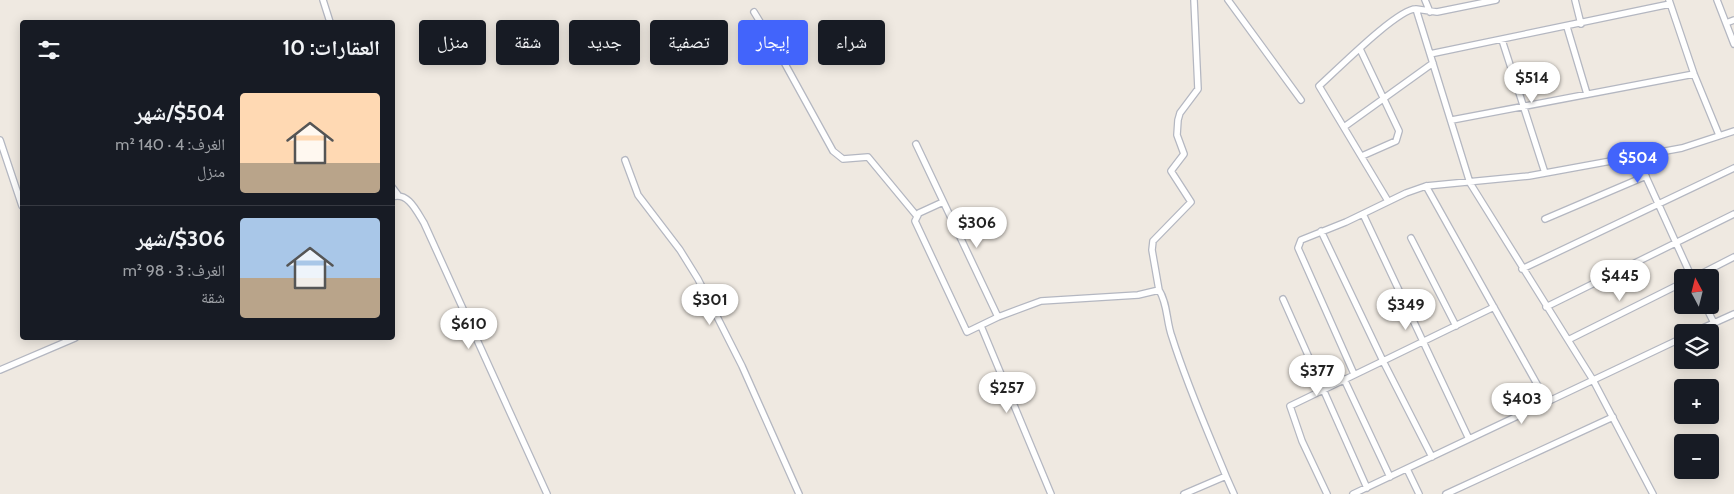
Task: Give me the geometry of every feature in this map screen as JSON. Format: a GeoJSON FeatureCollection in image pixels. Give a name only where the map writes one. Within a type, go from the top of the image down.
{"type":"FeatureCollection","features":[{"type":"Feature","properties":{"kind":"street"},"geometry":{"type":"LineString","coordinates":[[323,0],[329,20]]}},
{"type":"Feature","properties":{"kind":"street"},"geometry":{"type":"LineString","coordinates":[[1194,0],[1198,89],[1180,113],[1177,132],[1184,154],[1171,171],[1191,202],[1154,241],[1152,250],[1159,290],[1165,300],[1172,337],[1193,397],[1234,494]]}},
{"type":"Feature","properties":{"kind":"street"},"geometry":{"type":"LineString","coordinates":[[1228,0],[1301,100]]}},
{"type":"Feature","properties":{"kind":"street"},"geometry":{"type":"LineString","coordinates":[[1426,0],[1430,12]]}},
{"type":"Feature","properties":{"kind":"street"},"geometry":{"type":"LineString","coordinates":[[1388,201],[1319,86],[1408,9],[1430,12],[1456,10],[1496,0]]}},
{"type":"Feature","properties":{"kind":"street"},"geometry":{"type":"LineString","coordinates":[[1575,0],[1580,24]]}},
{"type":"Feature","properties":{"kind":"street"},"geometry":{"type":"LineString","coordinates":[[1717,0],[1734,44]]}},
{"type":"Feature","properties":{"kind":"street"},"geometry":{"type":"LineString","coordinates":[[1430,54],[1567,27],[1669,2],[1694,74],[1719,135]]}},
{"type":"Feature","properties":{"kind":"street"},"geometry":{"type":"LineString","coordinates":[[1416,9],[1470,183],[1522,269],[1594,380],[1654,494]]}},
{"type":"Feature","properties":{"kind":"street"},"geometry":{"type":"LineString","coordinates":[[754,12],[833,151],[843,158],[868,157],[916,215],[915,221],[967,332],[998,317],[1041,301],[1138,295],[1159,290]]}},
{"type":"Feature","properties":{"kind":"street"},"geometry":{"type":"LineString","coordinates":[[1726,23],[1734,20]]}},
{"type":"Feature","properties":{"kind":"street"},"geometry":{"type":"LineString","coordinates":[[1567,27],[1587,94]]}},
{"type":"Feature","properties":{"kind":"street"},"geometry":{"type":"LineString","coordinates":[[1502,40],[1522,106],[1546,173]]}},
{"type":"Feature","properties":{"kind":"street"},"geometry":{"type":"LineString","coordinates":[[1360,49],[1399,137],[1396,141],[1362,156]]}},
{"type":"Feature","properties":{"kind":"street"},"geometry":{"type":"LineString","coordinates":[[1344,127],[1433,63]]}},
{"type":"Feature","properties":{"kind":"street"},"geometry":{"type":"LineString","coordinates":[[1452,120],[1694,74]]}},
{"type":"Feature","properties":{"kind":"street"},"geometry":{"type":"LineString","coordinates":[[1354,374],[1298,248],[1300,240],[1426,186],[1470,183],[1546,173],[1682,148],[1734,131]]}},
{"type":"Feature","properties":{"kind":"street"},"geometry":{"type":"LineString","coordinates":[[0,140],[20,200]]}},
{"type":"Feature","properties":{"kind":"street"},"geometry":{"type":"LineString","coordinates":[[916,144],[998,317]]}},
{"type":"Feature","properties":{"kind":"street"},"geometry":{"type":"LineString","coordinates":[[1637,156],[1688,269]]}},
{"type":"Feature","properties":{"kind":"street"},"geometry":{"type":"LineString","coordinates":[[625,160],[638,195],[680,250],[698,279],[742,366],[799,494]]}},
{"type":"Feature","properties":{"kind":"street"},"geometry":{"type":"LineString","coordinates":[[1522,269],[1734,168]]}},
{"type":"Feature","properties":{"kind":"street"},"geometry":{"type":"LineString","coordinates":[[1545,219],[1646,176]]}},
{"type":"Feature","properties":{"kind":"street"},"geometry":{"type":"LineString","coordinates":[[1426,186],[1547,402]]}},
{"type":"Feature","properties":{"kind":"street"},"geometry":{"type":"LineString","coordinates":[[395,196],[410,202],[424,223],[547,494]]}},
{"type":"Feature","properties":{"kind":"street"},"geometry":{"type":"LineString","coordinates":[[916,215],[944,202]]}},
{"type":"Feature","properties":{"kind":"street"},"geometry":{"type":"LineString","coordinates":[[1363,214],[1468,439]]}},
{"type":"Feature","properties":{"kind":"street"},"geometry":{"type":"LineString","coordinates":[[1546,307],[1734,214]]}},
{"type":"Feature","properties":{"kind":"street"},"geometry":{"type":"LineString","coordinates":[[1321,231],[1383,361],[1432,457]]}},
{"type":"Feature","properties":{"kind":"street"},"geometry":{"type":"LineString","coordinates":[[1411,238],[1456,326]]}},
{"type":"Feature","properties":{"kind":"street"},"geometry":{"type":"LineString","coordinates":[[1710,269],[1734,257]]}},
{"type":"Feature","properties":{"kind":"street"},"geometry":{"type":"LineString","coordinates":[[1568,340],[1674,287]]}},
{"type":"Feature","properties":{"kind":"street"},"geometry":{"type":"LineString","coordinates":[[1284,299],[1367,488]]}},
{"type":"Feature","properties":{"kind":"street"},"geometry":{"type":"LineString","coordinates":[[1327,494],[1302,441],[1290,406],[1494,307]]}},
{"type":"Feature","properties":{"kind":"street"},"geometry":{"type":"LineString","coordinates":[[1709,314],[1714,324],[1734,314]]}},
{"type":"Feature","properties":{"kind":"street"},"geometry":{"type":"LineString","coordinates":[[981,326],[1051,494]]}},
{"type":"Feature","properties":{"kind":"street"},"geometry":{"type":"LineString","coordinates":[[0,370],[68,340]]}},
{"type":"Feature","properties":{"kind":"street"},"geometry":{"type":"LineString","coordinates":[[1353,494],[1674,342]]}},
{"type":"Feature","properties":{"kind":"street"},"geometry":{"type":"LineString","coordinates":[[1344,379],[1390,476]]}},
{"type":"Feature","properties":{"kind":"street"},"geometry":{"type":"LineString","coordinates":[[1446,494],[1613,417]]}},
{"type":"Feature","properties":{"kind":"street"},"geometry":{"type":"LineString","coordinates":[[1407,469],[1419,494]]}},
{"type":"Feature","properties":{"kind":"street"},"geometry":{"type":"LineString","coordinates":[[1184,494],[1226,476]]}}]}
